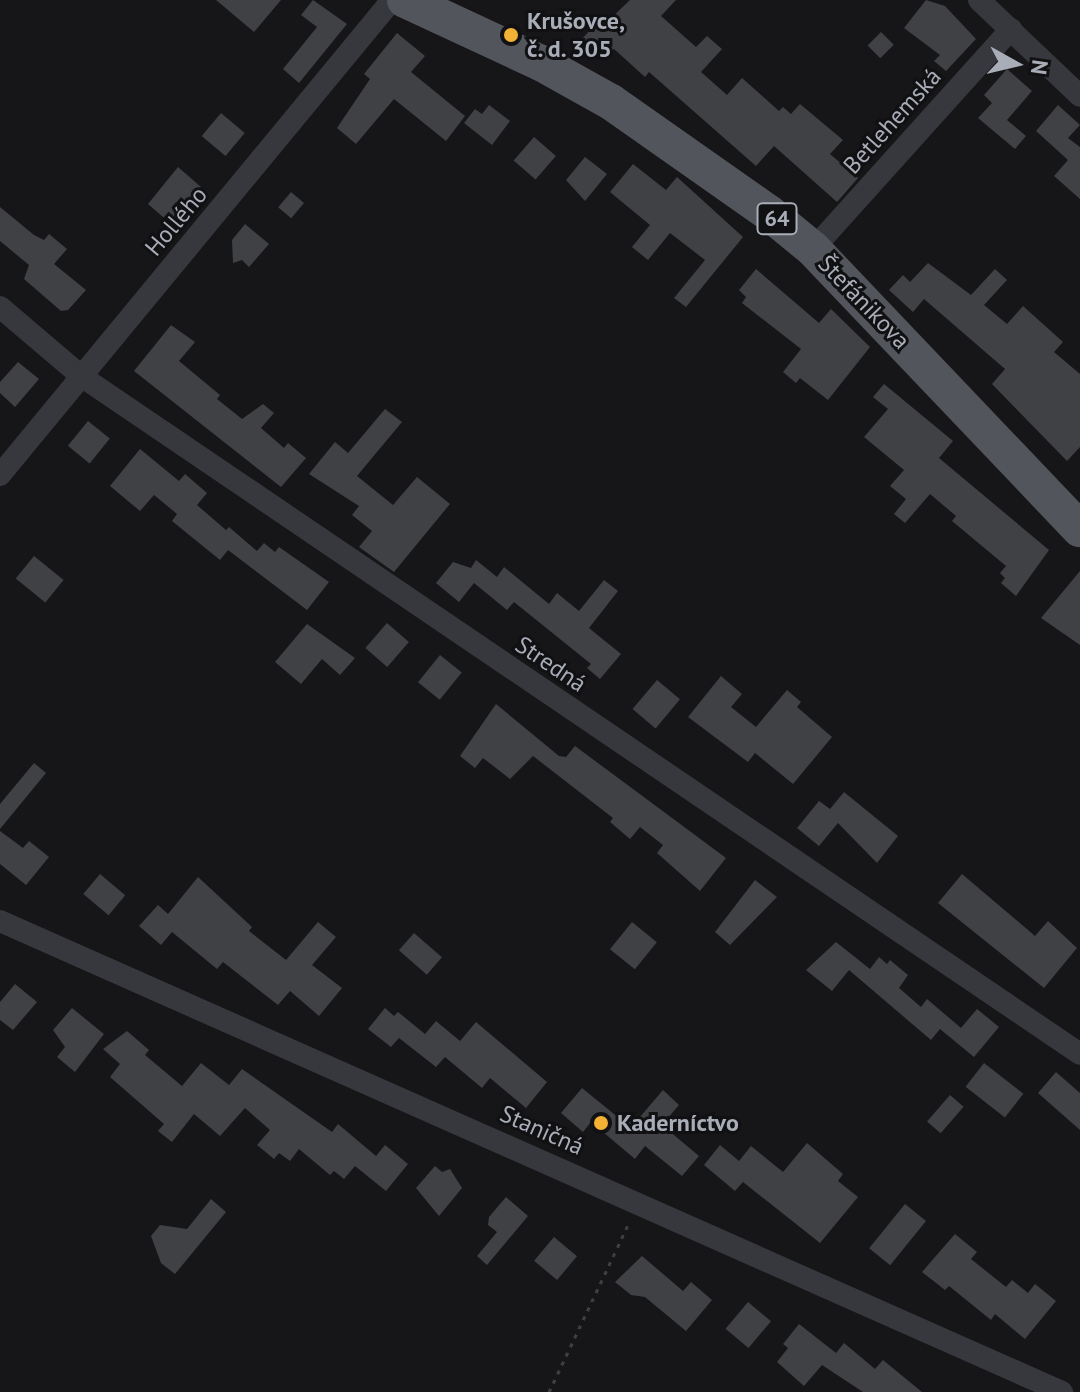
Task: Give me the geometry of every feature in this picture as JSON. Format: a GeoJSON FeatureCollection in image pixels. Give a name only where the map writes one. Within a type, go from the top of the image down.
{"type":"FeatureCollection","features":[{"type":"Feature","properties":{"kind":"main road","name":"Štefánikova"},"geometry":{"type":"LineString","coordinates":[[405,0],[541,63],[611,102],[727,181],[813,249],[1080,529]]}},
{"type":"Feature","properties":{"kind":"street","name":"Hollého"},"geometry":{"type":"LineString","coordinates":[[0,475],[392,0]]}},
{"type":"Feature","properties":{"kind":"street"},"geometry":{"type":"LineString","coordinates":[[979,0],[1080,96]]}},
{"type":"Feature","properties":{"kind":"street","name":"Betlehemská"},"geometry":{"type":"LineString","coordinates":[[813,249],[1011,29]]}},
{"type":"Feature","properties":{"kind":"street","name":"Stredná"},"geometry":{"type":"LineString","coordinates":[[0,307],[81,376],[1080,1054]]}},
{"type":"Feature","properties":{"kind":"street","name":"Staničná"},"geometry":{"type":"LineString","coordinates":[[0,921],[639,1201],[1062,1392]]}},
{"type":"Feature","properties":{"kind":"street"},"geometry":{"type":"LineString","coordinates":[[1070,1392],[1080,1379]]}},
{"type":"Feature","properties":{"kind":"path"},"geometry":{"type":"LineString","coordinates":[[549,1392],[639,1201]]}},
{"type":"Feature","properties":{"kind":"building"},"geometry":{"type":"Polygon","coordinates":[[[216,0],[281,0],[254,32],[216,0]]]}},
{"type":"Feature","properties":{"kind":"building"},"geometry":{"type":"Polygon","coordinates":[[[313,0],[347,24],[299,83],[283,69],[317,27],[301,15],[313,0]]]}},
{"type":"Feature","properties":{"kind":"building"},"geometry":{"type":"Polygon","coordinates":[[[630,0],[676,0],[661,16],[696,47],[707,36],[722,49],[701,72],[727,95],[742,78],[779,111],[783,107],[791,114],[800,104],[843,140],[830,154],[858,178],[837,202],[774,146],[756,166],[649,72],[645,77],[614,49],[604,59],[582,39],[600,19],[605,24],[630,0]]]}},
{"type":"Feature","properties":{"kind":"building"},"geometry":{"type":"Polygon","coordinates":[[[926,0],[945,6],[976,39],[946,71],[934,61],[940,55],[904,28],[926,0]]]}},
{"type":"Feature","properties":{"kind":"building"},"geometry":{"type":"Polygon","coordinates":[[[881,32],[894,45],[880,58],[868,45],[881,32]]]}},
{"type":"Feature","properties":{"kind":"building"},"geometry":{"type":"Polygon","coordinates":[[[397,33],[425,56],[411,72],[465,116],[446,141],[394,99],[356,144],[337,128],[370,79],[364,74],[397,33]]]}},
{"type":"Feature","properties":{"kind":"building"},"geometry":{"type":"Polygon","coordinates":[[[1007,69],[1032,91],[1007,120],[1026,136],[1015,149],[978,118],[992,103],[984,95],[1007,69]]]}},
{"type":"Feature","properties":{"kind":"building"},"geometry":{"type":"Polygon","coordinates":[[[489,105],[510,121],[492,145],[464,123],[475,109],[482,114],[489,105]]]}},
{"type":"Feature","properties":{"kind":"building"},"geometry":{"type":"Polygon","coordinates":[[[1058,105],[1080,125],[1068,138],[1080,147],[1080,199],[1054,176],[1068,160],[1036,131],[1058,105]]]}},
{"type":"Feature","properties":{"kind":"building"},"geometry":{"type":"Polygon","coordinates":[[[221,113],[245,133],[225,156],[202,136],[221,113]]]}},
{"type":"Feature","properties":{"kind":"building"},"geometry":{"type":"Polygon","coordinates":[[[534,137],[556,156],[536,179],[514,160],[534,137]]]}},
{"type":"Feature","properties":{"kind":"building"},"geometry":{"type":"Polygon","coordinates":[[[585,157],[607,174],[585,201],[566,180],[585,157]]]}},
{"type":"Feature","properties":{"kind":"building"},"geometry":{"type":"Polygon","coordinates":[[[633,164],[666,190],[677,177],[743,237],[686,307],[674,298],[705,260],[670,233],[648,260],[632,247],[650,225],[610,192],[633,164]]]}},
{"type":"Feature","properties":{"kind":"building"},"geometry":{"type":"Polygon","coordinates":[[[178,167],[201,187],[187,205],[188,215],[171,224],[148,204],[178,167]]]}},
{"type":"Feature","properties":{"kind":"building"},"geometry":{"type":"Polygon","coordinates":[[[291,192],[304,203],[291,218],[278,207],[291,192]]]}},
{"type":"Feature","properties":{"kind":"building"},"geometry":{"type":"Polygon","coordinates":[[[0,207],[34,235],[44,240],[49,234],[67,249],[54,264],[86,290],[68,310],[61,311],[24,279],[29,265],[0,241],[0,207]]]}},
{"type":"Feature","properties":{"kind":"building"},"geometry":{"type":"Polygon","coordinates":[[[245,224],[269,244],[249,267],[242,260],[233,263],[232,240],[245,224]]]}},
{"type":"Feature","properties":{"kind":"building"},"geometry":{"type":"Polygon","coordinates":[[[928,263],[971,295],[995,269],[1007,280],[984,305],[1007,324],[1023,306],[1063,342],[1054,352],[1080,374],[1080,447],[1067,461],[992,384],[1005,369],[924,299],[913,312],[889,290],[903,275],[910,282],[928,263]]]}},
{"type":"Feature","properties":{"kind":"building"},"geometry":{"type":"Polygon","coordinates":[[[756,269],[819,323],[831,309],[870,347],[828,400],[800,378],[796,383],[783,372],[801,349],[742,303],[746,297],[739,290],[756,269]]]}},
{"type":"Feature","properties":{"kind":"building"},"geometry":{"type":"Polygon","coordinates":[[[171,325],[195,342],[179,361],[220,395],[217,399],[242,419],[263,404],[274,413],[261,428],[284,448],[288,443],[306,458],[281,487],[134,371],[171,325]]]}},
{"type":"Feature","properties":{"kind":"building"},"geometry":{"type":"Polygon","coordinates":[[[18,362],[39,379],[15,407],[0,393],[0,382],[18,362]]]}},
{"type":"Feature","properties":{"kind":"building"},"geometry":{"type":"Polygon","coordinates":[[[884,384],[953,441],[939,458],[1049,550],[1016,596],[1001,583],[1005,578],[1000,573],[1006,566],[952,521],[956,516],[930,494],[905,523],[894,514],[906,499],[890,486],[904,470],[864,437],[888,409],[873,397],[884,384]]]}},
{"type":"Feature","properties":{"kind":"building"},"geometry":{"type":"Polygon","coordinates":[[[385,409],[402,422],[357,476],[393,505],[417,477],[450,504],[394,572],[359,547],[372,531],[352,515],[359,506],[309,474],[335,442],[348,453],[385,409]]]}},
{"type":"Feature","properties":{"kind":"building"},"geometry":{"type":"Polygon","coordinates":[[[88,421],[110,439],[90,463],[68,446],[88,421]]]}},
{"type":"Feature","properties":{"kind":"building"},"geometry":{"type":"Polygon","coordinates":[[[140,449],[179,481],[185,474],[207,493],[197,505],[226,530],[229,527],[257,551],[264,543],[275,552],[279,547],[329,582],[307,610],[228,550],[220,560],[172,521],[177,514],[154,495],[140,511],[110,486],[140,449]]]}},
{"type":"Feature","properties":{"kind":"building"},"geometry":{"type":"Polygon","coordinates":[[[34,556],[64,580],[45,602],[16,579],[34,556]]]}},
{"type":"Feature","properties":{"kind":"building"},"geometry":{"type":"Polygon","coordinates":[[[476,560],[497,577],[504,567],[549,604],[557,593],[579,611],[604,580],[618,591],[589,628],[621,654],[600,679],[587,668],[591,664],[514,602],[507,610],[474,583],[459,602],[436,583],[453,562],[471,568],[476,560]]]}},
{"type":"Feature","properties":{"kind":"building"},"geometry":{"type":"Polygon","coordinates":[[[1080,571],[1080,645],[1041,618],[1080,571]]]}},
{"type":"Feature","properties":{"kind":"building"},"geometry":{"type":"Polygon","coordinates":[[[387,623],[409,642],[387,667],[365,648],[387,623]]]}},
{"type":"Feature","properties":{"kind":"building"},"geometry":{"type":"Polygon","coordinates":[[[307,624],[355,658],[340,675],[322,659],[301,684],[275,662],[307,624]]]}},
{"type":"Feature","properties":{"kind":"building"},"geometry":{"type":"Polygon","coordinates":[[[440,655],[462,673],[440,700],[418,682],[440,655]]]}},
{"type":"Feature","properties":{"kind":"building"},"geometry":{"type":"Polygon","coordinates":[[[721,676],[742,694],[731,707],[756,727],[787,690],[801,702],[797,707],[832,737],[793,784],[755,753],[748,762],[688,717],[721,676]]]}},
{"type":"Feature","properties":{"kind":"building"},"geometry":{"type":"Polygon","coordinates":[[[657,680],[680,699],[656,728],[633,709],[657,680]]]}},
{"type":"Feature","properties":{"kind":"building"},"geometry":{"type":"Polygon","coordinates":[[[496,704],[559,756],[566,757],[575,746],[726,858],[700,891],[657,853],[663,845],[640,827],[630,839],[610,822],[613,818],[533,756],[510,779],[483,758],[475,768],[460,756],[496,704]]]}},
{"type":"Feature","properties":{"kind":"building"},"geometry":{"type":"Polygon","coordinates":[[[34,763],[46,773],[0,829],[0,804],[34,763]]]}},
{"type":"Feature","properties":{"kind":"building"},"geometry":{"type":"Polygon","coordinates":[[[844,792],[898,836],[877,863],[838,823],[819,846],[797,828],[819,801],[830,809],[844,792]]]}},
{"type":"Feature","properties":{"kind":"building"},"geometry":{"type":"Polygon","coordinates":[[[0,831],[23,848],[29,841],[49,857],[26,885],[0,864],[0,831]]]}},
{"type":"Feature","properties":{"kind":"building"},"geometry":{"type":"Polygon","coordinates":[[[100,874],[125,895],[109,915],[83,894],[100,874]]]}},
{"type":"Feature","properties":{"kind":"building"},"geometry":{"type":"Polygon","coordinates":[[[962,874],[1035,936],[1048,921],[1077,948],[1044,988],[938,903],[962,874]]]}},
{"type":"Feature","properties":{"kind":"building"},"geometry":{"type":"Polygon","coordinates":[[[198,877],[252,927],[249,931],[286,960],[318,922],[336,937],[312,965],[342,988],[319,1016],[290,991],[278,1005],[223,962],[217,969],[172,932],[161,945],[139,926],[158,905],[168,914],[198,877]]]}},
{"type":"Feature","properties":{"kind":"building"},"geometry":{"type":"Polygon","coordinates":[[[755,880],[777,897],[730,945],[715,932],[755,880]]]}},
{"type":"Feature","properties":{"kind":"building"},"geometry":{"type":"Polygon","coordinates":[[[632,922],[657,942],[635,969],[610,949],[632,922]]]}},
{"type":"Feature","properties":{"kind":"building"},"geometry":{"type":"Polygon","coordinates":[[[414,933],[442,957],[427,975],[399,950],[414,933]]]}},
{"type":"Feature","properties":{"kind":"building"},"geometry":{"type":"Polygon","coordinates":[[[836,942],[870,969],[879,957],[887,964],[890,960],[908,975],[899,988],[921,1007],[927,999],[961,1028],[977,1009],[999,1027],[974,1057],[940,1029],[931,1040],[849,970],[832,991],[806,970],[836,942]]]}},
{"type":"Feature","properties":{"kind":"building"},"geometry":{"type":"Polygon","coordinates":[[[15,984],[37,1002],[13,1030],[0,1020],[0,1002],[15,984]]]}},
{"type":"Feature","properties":{"kind":"building"},"geometry":{"type":"Polygon","coordinates":[[[72,1008],[104,1034],[75,1072],[57,1057],[65,1047],[53,1030],[72,1008]]]}},
{"type":"Feature","properties":{"kind":"building"},"geometry":{"type":"Polygon","coordinates":[[[385,1008],[394,1016],[398,1012],[425,1034],[436,1021],[460,1041],[476,1022],[547,1082],[526,1108],[490,1078],[482,1088],[445,1057],[436,1067],[399,1038],[391,1047],[368,1029],[385,1008]]]}},
{"type":"Feature","properties":{"kind":"building"},"geometry":{"type":"Polygon","coordinates":[[[127,1031],[149,1050],[145,1055],[182,1086],[201,1063],[229,1085],[242,1069],[332,1132],[338,1124],[376,1156],[385,1145],[408,1164],[386,1191],[355,1166],[344,1179],[334,1171],[330,1175],[299,1149],[290,1161],[279,1153],[274,1159],[257,1145],[270,1130],[245,1108],[220,1136],[194,1114],[172,1142],[158,1131],[164,1124],[110,1077],[120,1064],[103,1049],[127,1031]]]}},
{"type":"Feature","properties":{"kind":"building"},"geometry":{"type":"Polygon","coordinates":[[[984,1063],[1023,1094],[1005,1117],[966,1087],[984,1063]]]}},
{"type":"Feature","properties":{"kind":"building"},"geometry":{"type":"Polygon","coordinates":[[[1056,1072],[1080,1093],[1080,1130],[1038,1093],[1056,1072]]]}},
{"type":"Feature","properties":{"kind":"building"},"geometry":{"type":"Polygon","coordinates":[[[582,1088],[625,1123],[629,1119],[634,1124],[663,1090],[679,1105],[662,1125],[699,1156],[682,1176],[645,1146],[635,1159],[591,1122],[583,1132],[561,1113],[582,1088]]]}},
{"type":"Feature","properties":{"kind":"building"},"geometry":{"type":"Polygon","coordinates":[[[950,1095],[964,1107],[941,1133],[927,1121],[950,1095]]]}},
{"type":"Feature","properties":{"kind":"building"},"geometry":{"type":"Polygon","coordinates":[[[807,1143],[843,1174],[838,1181],[858,1197],[820,1243],[743,1182],[735,1191],[704,1165],[720,1145],[739,1161],[751,1146],[783,1172],[807,1143]]]}},
{"type":"Feature","properties":{"kind":"building"},"geometry":{"type":"Polygon","coordinates":[[[435,1166],[442,1172],[450,1169],[462,1188],[439,1216],[416,1188],[435,1166]]]}},
{"type":"Feature","properties":{"kind":"building"},"geometry":{"type":"Polygon","coordinates":[[[506,1197],[528,1216],[487,1265],[477,1256],[497,1232],[488,1225],[489,1217],[506,1197]]]}},
{"type":"Feature","properties":{"kind":"building"},"geometry":{"type":"Polygon","coordinates":[[[211,1199],[226,1212],[175,1274],[161,1263],[151,1236],[160,1225],[187,1229],[211,1199]]]}},
{"type":"Feature","properties":{"kind":"building"},"geometry":{"type":"Polygon","coordinates":[[[905,1204],[926,1221],[890,1265],[869,1248],[905,1204]]]}},
{"type":"Feature","properties":{"kind":"building"},"geometry":{"type":"Polygon","coordinates":[[[955,1234],[977,1252],[971,1259],[1006,1287],[1012,1280],[1028,1293],[1035,1284],[1056,1301],[1025,1339],[995,1314],[991,1320],[949,1286],[945,1290],[922,1272],[955,1234]]]}},
{"type":"Feature","properties":{"kind":"building"},"geometry":{"type":"Polygon","coordinates":[[[554,1237],[577,1256],[557,1280],[534,1261],[554,1237]]]}},
{"type":"Feature","properties":{"kind":"building"},"geometry":{"type":"Polygon","coordinates":[[[642,1256],[683,1291],[691,1282],[712,1300],[686,1331],[645,1297],[631,1295],[615,1282],[642,1256]]]}},
{"type":"Feature","properties":{"kind":"building"},"geometry":{"type":"Polygon","coordinates":[[[748,1302],[771,1321],[748,1348],[726,1329],[748,1302]]]}},
{"type":"Feature","properties":{"kind":"building"},"geometry":{"type":"Polygon","coordinates":[[[799,1324],[836,1353],[844,1343],[875,1369],[883,1360],[922,1392],[863,1392],[822,1365],[804,1386],[777,1362],[788,1348],[783,1344],[799,1324]]]}},
{"type":"Feature","properties":{"kind":"place","name":"Krušovce, č. d. 305"},"geometry":{"type":"Point","coordinates":[511,35]}},
{"type":"Feature","properties":{"kind":"place","name":"Kaderníctvo"},"geometry":{"type":"Point","coordinates":[601,1123]}}]}
